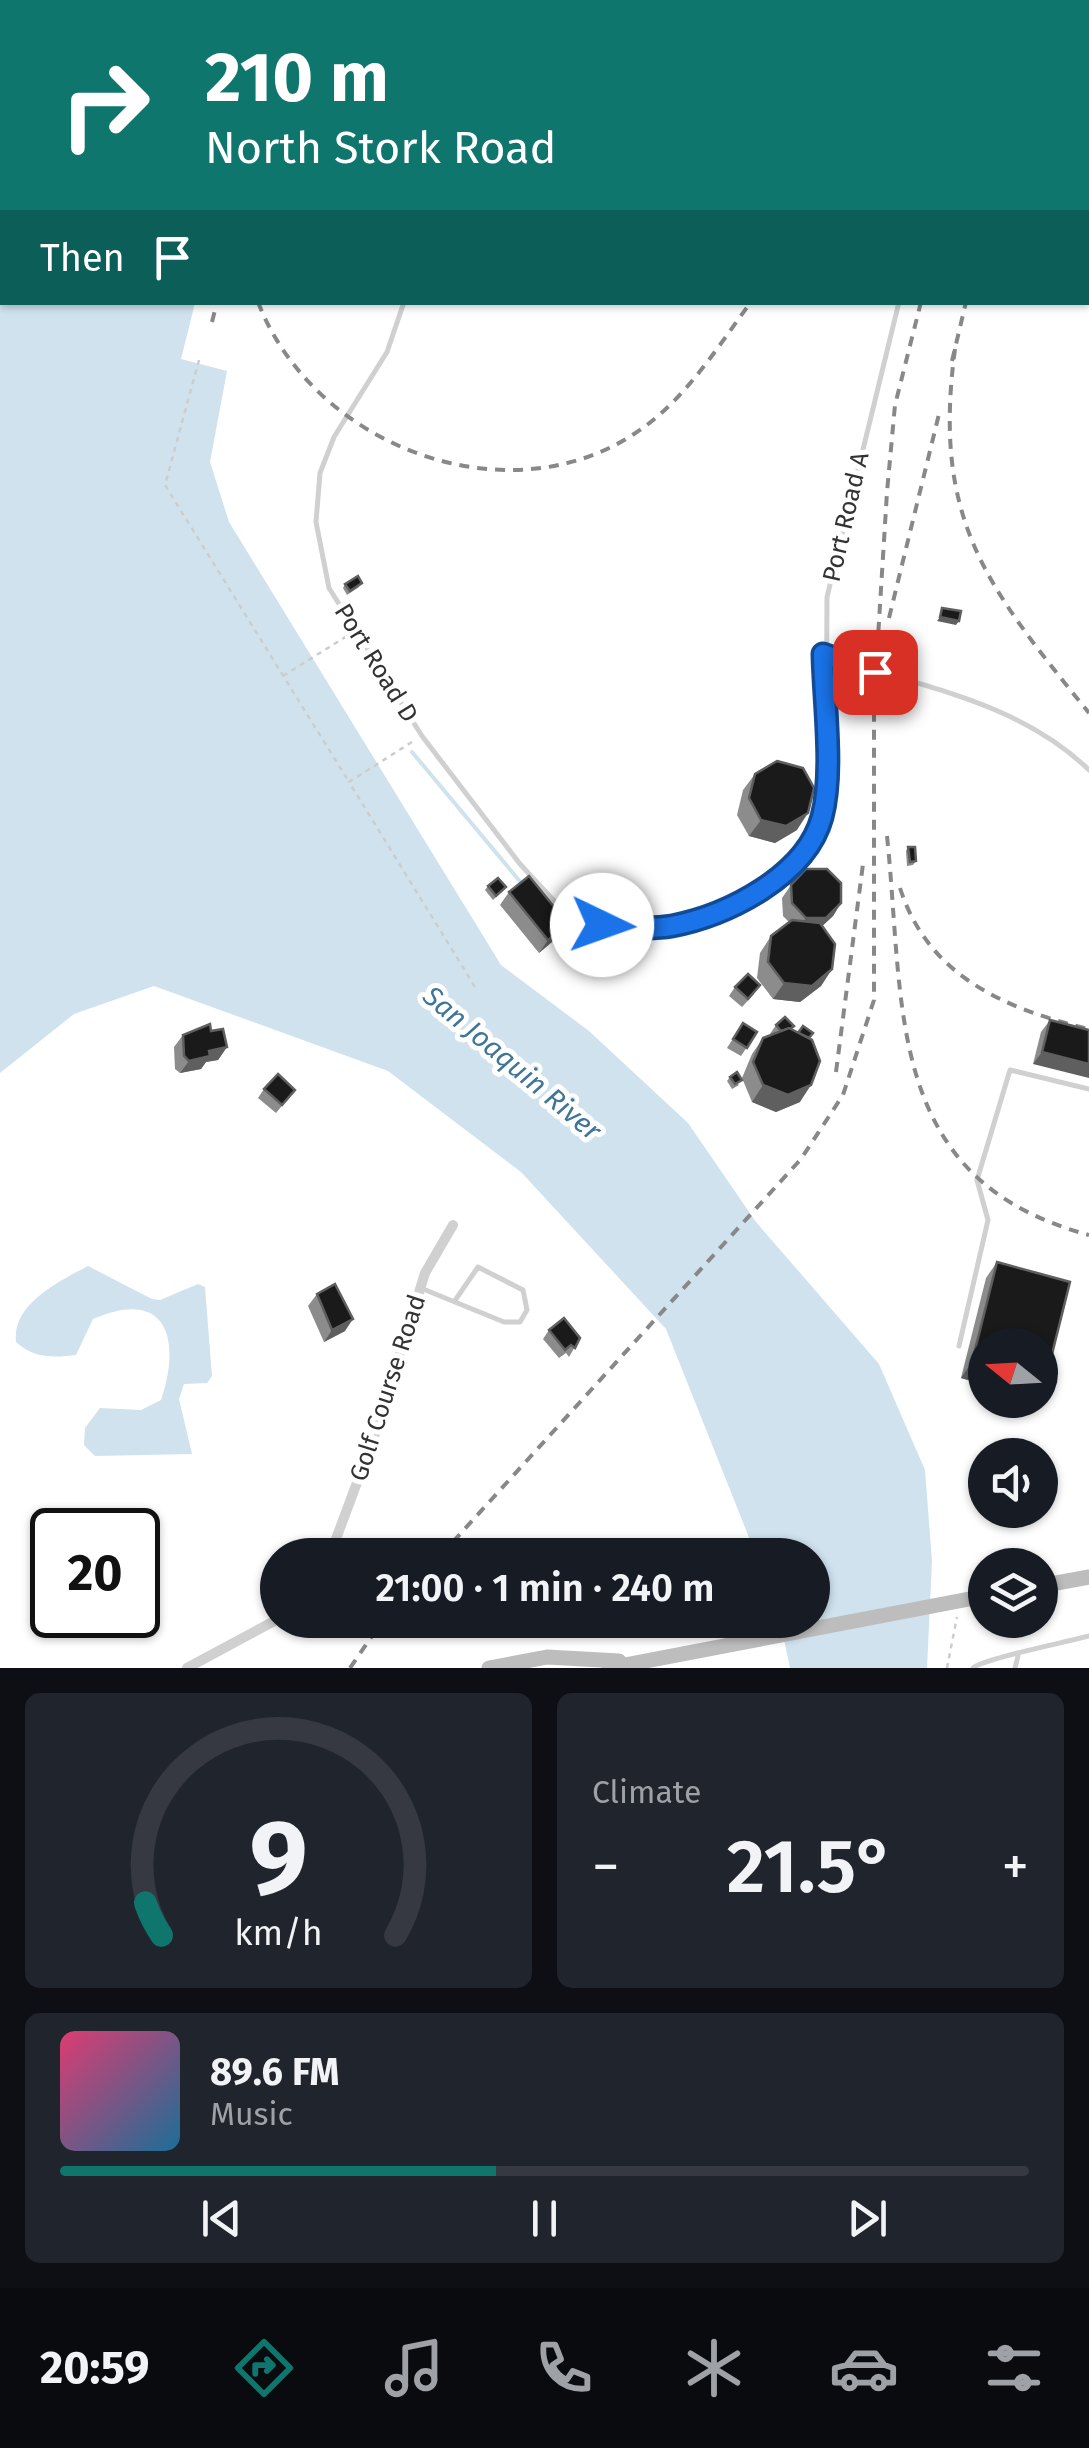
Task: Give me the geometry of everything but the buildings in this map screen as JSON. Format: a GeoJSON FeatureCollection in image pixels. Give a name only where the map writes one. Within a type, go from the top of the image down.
{"type":"FeatureCollection","features":[{"type":"Feature","properties":{"kind":"street","name":"Golf Course Road"},"geometry":{"type":"LineString","coordinates":[[336,1538],[380,1419],[430,1260],[453,1225]]}},
{"type":"Feature","properties":{"kind":"street"},"geometry":{"type":"LineString","coordinates":[[1058,1582],[1089,1576]]}},
{"type":"Feature","properties":{"kind":"street"},"geometry":{"type":"LineString","coordinates":[[609,1668],[968,1599]]}},
{"type":"Feature","properties":{"kind":"street"},"geometry":{"type":"LineString","coordinates":[[186,1668],[260,1629]]}},
{"type":"Feature","properties":{"kind":"street"},"geometry":{"type":"LineString","coordinates":[[489,1668],[547,1657],[639,1665]]}},
{"type":"Feature","properties":{"kind":"lane","name":"Port Road D"},"geometry":{"type":"LineString","coordinates":[[403,305],[387,352],[329,447],[317,489],[316,522],[328,588],[422,736],[520,864],[556,903],[587,920]]}},
{"type":"Feature","properties":{"kind":"lane","name":"Port Road A"},"geometry":{"type":"LineString","coordinates":[[587,920],[636,928],[684,923],[741,900],[800,858],[818,829],[824,804],[823,654],[827,597],[897,305]]}},
{"type":"Feature","properties":{"kind":"lane"},"geometry":{"type":"LineString","coordinates":[[823,654],[923,684],[1031,724],[1089,770]]}},
{"type":"Feature","properties":{"kind":"lane"},"geometry":{"type":"LineString","coordinates":[[959,1346],[988,1220],[977,1180],[1010,1070],[1089,1089]]}},
{"type":"Feature","properties":{"kind":"lane"},"geometry":{"type":"LineString","coordinates":[[420,1288],[456,1299],[504,1322],[520,1322],[527,1310],[523,1290],[478,1266],[456,1299]]}},
{"type":"Feature","properties":{"kind":"lane"},"geometry":{"type":"LineString","coordinates":[[973,1668],[985,1660],[1018,1656],[1089,1636]]}},
{"type":"Feature","properties":{"kind":"lane"},"geometry":{"type":"LineString","coordinates":[[1016,1668],[1018,1656]]}},
{"type":"Feature","properties":{"kind":"path"},"geometry":{"type":"LineString","coordinates":[[199,360],[165,485],[475,987]]}},
{"type":"Feature","properties":{"kind":"path"},"geometry":{"type":"LineString","coordinates":[[283,676],[356,630]]}},
{"type":"Feature","properties":{"kind":"path"},"geometry":{"type":"LineString","coordinates":[[348,782],[422,736]]}},
{"type":"Feature","properties":{"kind":"path"},"geometry":{"type":"LineString","coordinates":[[947,1668],[960,1600]]}},
{"type":"Feature","properties":{"kind":"water","name":"San Joaquin River"},"geometry":{"type":"Polygon","coordinates":[[[0,305],[194,305],[181,359],[227,371],[210,462],[229,522],[501,965],[589,1031],[688,1123],[756,1222],[879,1364],[925,1470],[932,1561],[927,1668],[790,1668],[784,1638],[830,1638],[830,1538],[749,1538],[666,1329],[521,1172],[388,1071],[154,986],[74,1014],[0,1073],[0,305]]]}},
{"type":"Feature","properties":{"kind":"water"},"geometry":{"type":"Polygon","coordinates":[[[88,1266],[152,1299],[160,1300],[198,1284],[205,1287],[212,1376],[207,1383],[184,1384],[179,1399],[192,1454],[95,1456],[84,1445],[85,1428],[100,1408],[141,1410],[161,1400],[170,1357],[162,1324],[152,1314],[137,1309],[93,1319],[76,1355],[44,1356],[16,1342],[21,1316],[29,1305],[88,1266]]]}},
{"type":"Feature","properties":{"kind":"waterway"},"geometry":{"type":"LineString","coordinates":[[412,752],[523,885]]}},
{"type":"Feature","properties":{"kind":"waterway"},"geometry":{"type":"LineString","coordinates":[[561,932],[594,969]]}},
{"type":"Feature","properties":{"kind":"railway"},"geometry":{"type":"LineString","coordinates":[[212,322],[216,305]]}},
{"type":"Feature","properties":{"kind":"railway"},"geometry":{"type":"LineString","coordinates":[[260,305],[285,352],[322,395],[367,429],[418,453],[472,467],[528,469],[583,459],[652,421],[698,374],[749,305]]}},
{"type":"Feature","properties":{"kind":"railway"},"geometry":{"type":"LineString","coordinates":[[456,1538],[801,1159],[843,1095],[874,1000],[874,702],[887,492],[895,405],[920,305]]}},
{"type":"Feature","properties":{"kind":"railway"},"geometry":{"type":"LineString","coordinates":[[952,361],[965,305]]}},
{"type":"Feature","properties":{"kind":"railway"},"geometry":{"type":"LineString","coordinates":[[955,349],[950,408],[952,460],[960,505],[975,547],[1021,626],[1089,713]]}},
{"type":"Feature","properties":{"kind":"railway"},"geometry":{"type":"LineString","coordinates":[[889,618],[939,414]]}},
{"type":"Feature","properties":{"kind":"railway"},"geometry":{"type":"LineString","coordinates":[[887,836],[905,1023],[917,1079],[939,1130],[973,1174],[1022,1209],[1089,1235]]}},
{"type":"Feature","properties":{"kind":"railway"},"geometry":{"type":"LineString","coordinates":[[836,1072],[863,864]]}},
{"type":"Feature","properties":{"kind":"railway"},"geometry":{"type":"LineString","coordinates":[[900,888],[913,919],[930,944],[974,984],[1028,1011],[1089,1029]]}},
{"type":"Feature","properties":{"kind":"railway"},"geometry":{"type":"LineString","coordinates":[[350,1668],[371,1638]]}},
{"type":"Feature","properties":{"kind":"route"},"geometry":{"type":"LineString","coordinates":[[602,925],[659,928],[684,923],[741,900],[790,868],[808,848],[822,818],[826,790],[823,654],[875,672]]}}]}
